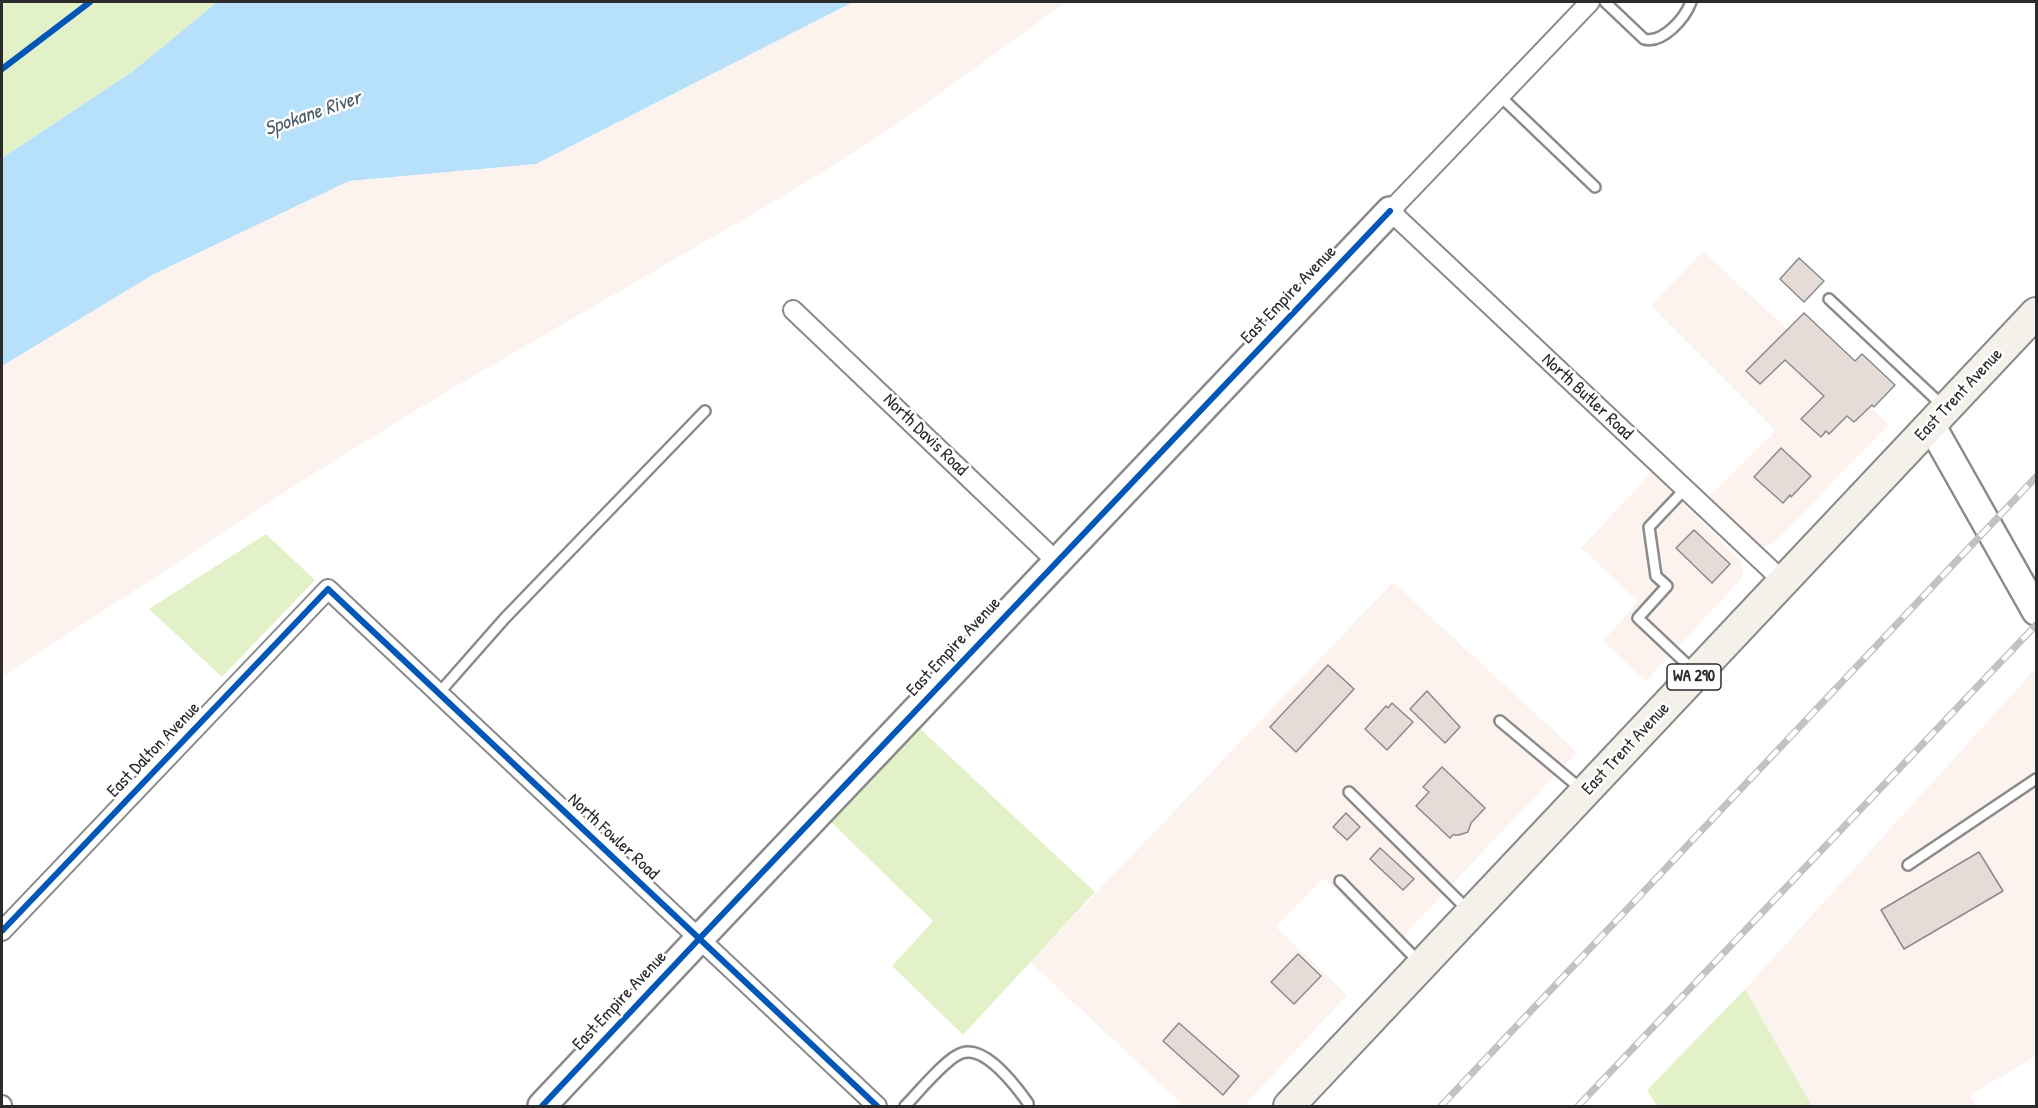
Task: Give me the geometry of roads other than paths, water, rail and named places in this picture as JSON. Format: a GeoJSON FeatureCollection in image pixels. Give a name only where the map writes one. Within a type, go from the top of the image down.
{"type":"FeatureCollection","features":[{"type":"Feature","properties":{"kind":"main road","name":"East Trent Avenue"},"geometry":{"type":"LineString","coordinates":[[1289,1107],[2037,313]]}},
{"type":"Feature","properties":{"kind":"street","name":"East Empire Avenue"},"geometry":{"type":"LineString","coordinates":[[542,1107],[1056,561],[1590,2]]}},
{"type":"Feature","properties":{"kind":"street","name":"North Butler Road"},"geometry":{"type":"LineString","coordinates":[[1390,211],[1784,582]]}},
{"type":"Feature","properties":{"kind":"street","name":"North Davis Road"},"geometry":{"type":"LineString","coordinates":[[793,310],[1056,561]]}},
{"type":"Feature","properties":{"kind":"street"},"geometry":{"type":"LineString","coordinates":[[1938,417],[2037,610]]}},
{"type":"Feature","properties":{"kind":"street","name":"North Fowler Road"},"geometry":{"type":"LineString","coordinates":[[328,589],[877,1107]]}},
{"type":"Feature","properties":{"kind":"street","name":"East Dalton Avenue"},"geometry":{"type":"LineString","coordinates":[[2,931],[328,589]]}},
{"type":"Feature","properties":{"kind":"lane"},"geometry":{"type":"LineString","coordinates":[[1605,2],[1644,39],[1650,40],[1661,38],[1687,12],[1691,2]]}},
{"type":"Feature","properties":{"kind":"lane"},"geometry":{"type":"LineString","coordinates":[[1500,96],[1595,187]]}},
{"type":"Feature","properties":{"kind":"lane"},"geometry":{"type":"LineString","coordinates":[[1829,299],[1938,417]]}},
{"type":"Feature","properties":{"kind":"lane"},"geometry":{"type":"LineString","coordinates":[[439,693],[505,618],[705,411]]}},
{"type":"Feature","properties":{"kind":"lane"},"geometry":{"type":"LineString","coordinates":[[1685,489],[1649,527],[1656,576],[1667,586],[1638,618],[1697,674]]}},
{"type":"Feature","properties":{"kind":"lane"},"geometry":{"type":"LineString","coordinates":[[1500,721],[1585,792]]}},
{"type":"Feature","properties":{"kind":"lane"},"geometry":{"type":"LineString","coordinates":[[1908,865],[2037,779]]}},
{"type":"Feature","properties":{"kind":"lane"},"geometry":{"type":"LineString","coordinates":[[1349,792],[1471,913]]}},
{"type":"Feature","properties":{"kind":"lane"},"geometry":{"type":"LineString","coordinates":[[1340,881],[1422,964]]}},
{"type":"Feature","properties":{"kind":"lane"},"geometry":{"type":"LineString","coordinates":[[905,1107],[951,1059],[963,1052],[977,1053],[993,1063],[1016,1085],[1028,1103],[1028,1107]]}},
{"type":"Feature","properties":{"kind":"water","name":"Spokane River"},"geometry":{"type":"Polygon","coordinates":[[[217,2],[853,2],[536,164],[349,181],[154,274],[2,366],[2,158],[132,72],[217,2]]]}},
{"type":"Feature","properties":{"kind":"railway"},"geometry":{"type":"LineString","coordinates":[[1441,1106],[2036,477]]}},
{"type":"Feature","properties":{"kind":"railway"},"geometry":{"type":"LineString","coordinates":[[1578,1106],[2036,625]]}}]}
